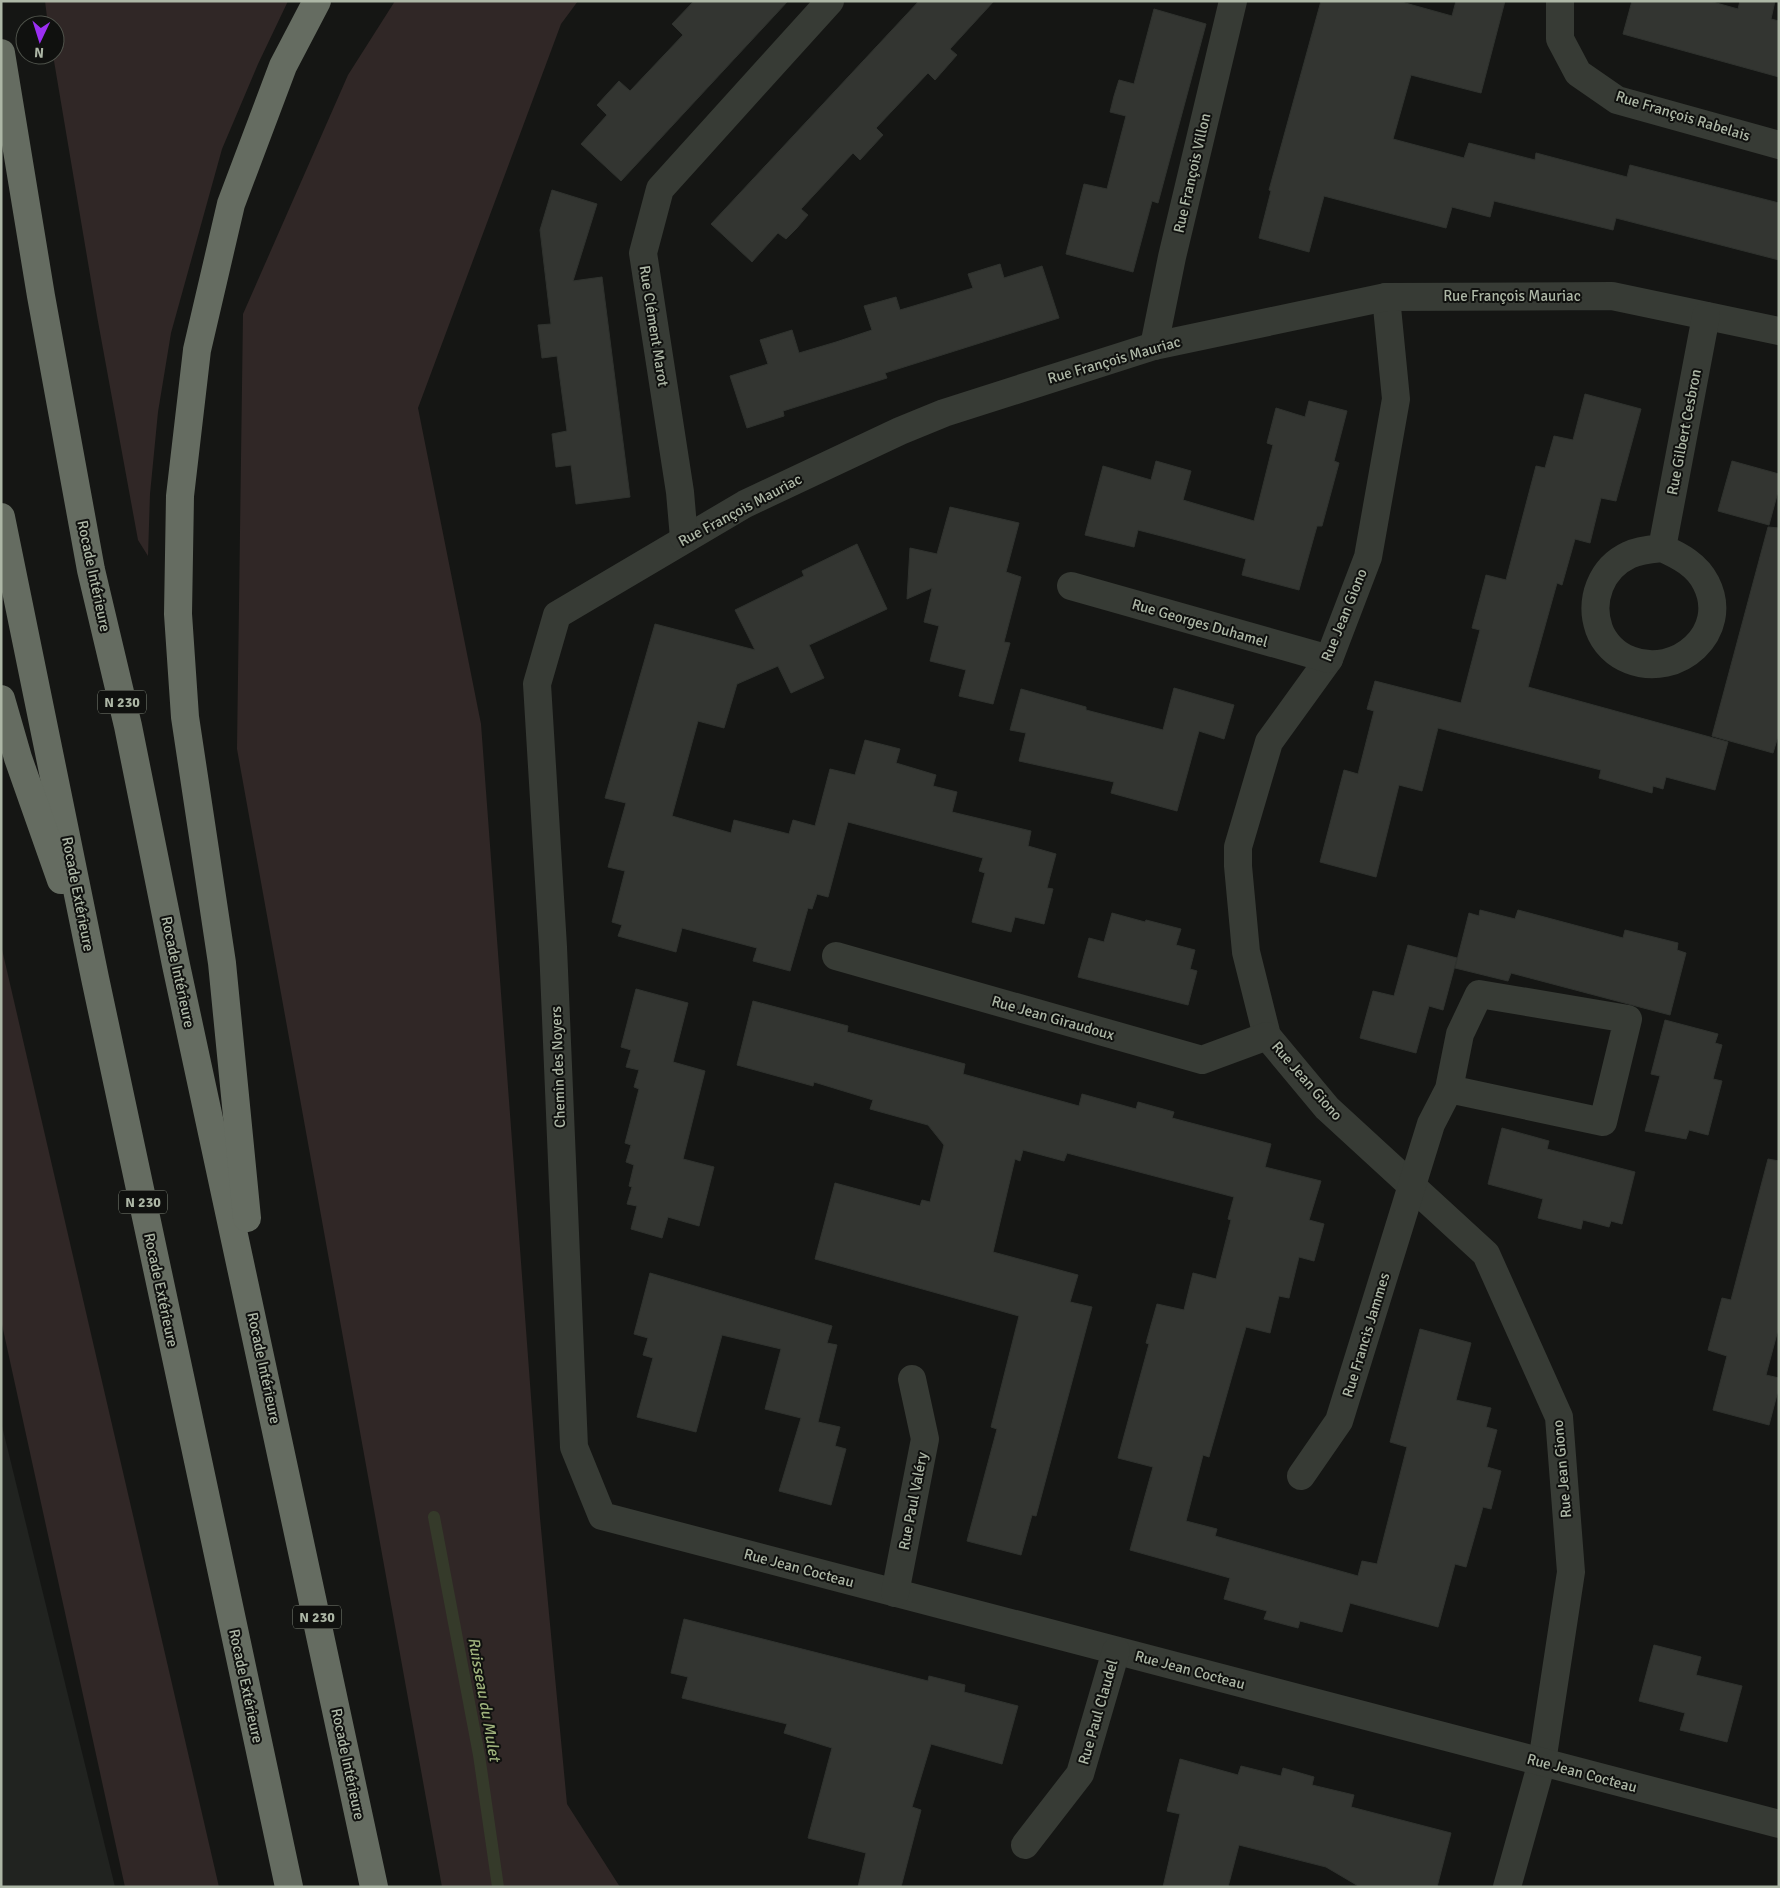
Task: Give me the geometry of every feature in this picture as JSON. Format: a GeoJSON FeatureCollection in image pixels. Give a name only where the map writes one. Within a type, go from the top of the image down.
{"type":"FeatureCollection","features":[{"type":"Feature","properties":{"kind":"highway"},"geometry":{"type":"LineString","coordinates":[[260,1348],[222,963],[185,717],[178,614],[180,496],[197,350],[231,204],[283,66],[317,1]]}},
{"type":"Feature","properties":{"kind":"highway","name":"Rocade Intérieure"},"geometry":{"type":"LineString","coordinates":[[1,53],[41,296],[91,570],[128,726],[176,965],[260,1348],[374,1887]]}},
{"type":"Feature","properties":{"kind":"highway","name":"Rocade Extérieure"},"geometry":{"type":"LineString","coordinates":[[1,517],[95,978],[289,1887]]}},
{"type":"Feature","properties":{"kind":"highway"},"geometry":{"type":"LineString","coordinates":[[1,699],[18,758],[95,978]]}},
{"type":"Feature","properties":{"kind":"street","name":"Rue Clément Marot"},"geometry":{"type":"LineString","coordinates":[[684,538],[680,492],[643,253],[660,189],[830,1]]}},
{"type":"Feature","properties":{"kind":"street","name":"Rue François Villon"},"geometry":{"type":"LineString","coordinates":[[1154,346],[1172,257],[1232,1]]}},
{"type":"Feature","properties":{"kind":"street","name":"Rue François Rabelais"},"geometry":{"type":"LineString","coordinates":[[1560,1],[1560,39],[1578,73],[1617,100],[1779,145]]}},
{"type":"Feature","properties":{"kind":"street","name":"Rue François Mauriac"},"geometry":{"type":"LineString","coordinates":[[557,615],[684,538],[745,504],[900,430],[944,413],[1154,346],[1386,297],[1612,296],[1779,331]]}},
{"type":"Feature","properties":{"kind":"street","name":"Rue Jean Giono"},"geometry":{"type":"LineString","coordinates":[[1386,297],[1396,399],[1368,556],[1329,659],[1269,742],[1238,847],[1238,866],[1246,952],[1267,1036],[1327,1108],[1486,1254],[1559,1416],[1571,1572],[1542,1762],[1507,1887]]}},
{"type":"Feature","properties":{"kind":"street","name":"Rue Gilbert Cesbron"},"geometry":{"type":"LineString","coordinates":[[1662,548],[1706,316]]}},
{"type":"Feature","properties":{"kind":"street"},"geometry":{"type":"LineString","coordinates":[[1662,548],[1682,557],[1696,569],[1706,584],[1711,601],[1710,620],[1704,637],[1692,652],[1676,661],[1658,666],[1639,664],[1622,658],[1609,646],[1599,630],[1595,613],[1596,595],[1603,578],[1614,564],[1630,555],[1662,548]]}},
{"type":"Feature","properties":{"kind":"street","name":"Rue Georges Duhamel"},"geometry":{"type":"LineString","coordinates":[[1071,586],[1329,659]]}},
{"type":"Feature","properties":{"kind":"street","name":"Chemin des Noyers"},"geometry":{"type":"LineString","coordinates":[[557,615],[537,684],[554,956],[574,1447],[602,1516]]}},
{"type":"Feature","properties":{"kind":"street","name":"Rue Jean Giraudoux"},"geometry":{"type":"LineString","coordinates":[[836,956],[1202,1060],[1267,1036]]}},
{"type":"Feature","properties":{"kind":"street","name":"Rue Francis Jammes"},"geometry":{"type":"LineString","coordinates":[[1301,1476],[1339,1421],[1431,1124],[1449,1089],[1460,1034],[1479,994],[1628,1019],[1603,1122],[1449,1089]]}},
{"type":"Feature","properties":{"kind":"street","name":"Rue Paul Valéry"},"geometry":{"type":"LineString","coordinates":[[895,1593],[925,1439],[912,1379]]}},
{"type":"Feature","properties":{"kind":"street","name":"Rue Jean Cocteau"},"geometry":{"type":"LineString","coordinates":[[602,1516],[1779,1824]]}},
{"type":"Feature","properties":{"kind":"street","name":"Rue Paul Claudel"},"geometry":{"type":"LineString","coordinates":[[1025,1845],[1080,1774],[1116,1651]]}},
{"type":"Feature","properties":{"kind":"shaded area"},"geometry":{"type":"Polygon","coordinates":[[[45,1],[288,1],[258,64],[222,149],[171,333],[158,412],[150,494],[148,556],[138,540],[97,316],[55,65],[65,65],[65,15],[47,15],[45,1]]]}},
{"type":"Feature","properties":{"kind":"shaded area"},"geometry":{"type":"Polygon","coordinates":[[[395,1],[578,1],[561,24],[418,408],[481,724],[540,1518],[567,1804],[620,1887],[442,1887],[237,749],[243,314],[348,75],[395,1]]]}},
{"type":"Feature","properties":{"kind":"shaded area"},"geometry":{"type":"Polygon","coordinates":[[[1,945],[219,1887],[125,1887],[1,1320],[1,945]]]}},
{"type":"Feature","properties":{"kind":"shaded area"},"geometry":{"type":"Polygon","coordinates":[[[1,1422],[115,1887],[1,1887],[1,1422]]]}},
{"type":"Feature","properties":{"kind":"building"},"geometry":{"type":"Polygon","coordinates":[[[694,1],[788,1],[621,181],[581,144],[607,115],[597,105],[619,81],[630,91],[683,35],[672,24],[694,1]]]}},
{"type":"Feature","properties":{"kind":"building"},"geometry":{"type":"Polygon","coordinates":[[[919,1],[994,1],[950,49],[957,55],[935,80],[928,73],[876,128],[883,135],[860,160],[853,153],[801,209],[808,215],[797,228],[786,239],[778,233],[752,262],[711,224],[919,1]]]}},
{"type":"Feature","properties":{"kind":"building"},"geometry":{"type":"Polygon","coordinates":[[[1321,1],[1398,1],[1452,16],[1456,1],[1505,1],[1481,93],[1411,75],[1393,139],[1464,158],[1469,143],[1535,160],[1536,153],[1627,177],[1630,165],[1779,203],[1779,260],[1616,218],[1613,230],[1494,201],[1490,217],[1452,207],[1446,228],[1324,196],[1309,252],[1259,238],[1271,191],[1269,190],[1321,1]]]}},
{"type":"Feature","properties":{"kind":"building"},"geometry":{"type":"Polygon","coordinates":[[[1632,1],[1709,1],[1738,9],[1740,1],[1775,1],[1771,19],[1779,21],[1779,77],[1623,34],[1632,1]]]}},
{"type":"Feature","properties":{"kind":"building"},"geometry":{"type":"Polygon","coordinates":[[[1154,9],[1206,24],[1158,203],[1152,201],[1133,272],[1066,254],[1084,184],[1107,189],[1126,116],[1110,112],[1114,96],[1119,80],[1134,84],[1154,9]]]}},
{"type":"Feature","properties":{"kind":"building"},"geometry":{"type":"Polygon","coordinates":[[[552,190],[597,204],[573,281],[602,277],[630,497],[576,504],[571,465],[556,467],[552,434],[567,431],[557,356],[542,358],[538,325],[551,324],[540,230],[552,190]]]}},
{"type":"Feature","properties":{"kind":"building"},"geometry":{"type":"Polygon","coordinates":[[[1000,264],[1004,278],[1042,266],[1059,318],[885,373],[887,378],[783,411],[784,416],[747,428],[730,376],[768,364],[760,340],[792,330],[799,353],[836,342],[872,330],[864,306],[896,297],[900,310],[973,288],[968,274],[1000,264]]]}},
{"type":"Feature","properties":{"kind":"building"},"geometry":{"type":"Polygon","coordinates":[[[1585,394],[1641,409],[1616,501],[1601,498],[1590,543],[1575,539],[1562,585],[1557,583],[1528,687],[1728,742],[1715,790],[1666,777],[1663,789],[1653,786],[1652,793],[1599,778],[1601,770],[1438,728],[1422,791],[1399,785],[1376,877],[1320,862],[1344,770],[1358,774],[1374,711],[1367,709],[1375,681],[1461,703],[1480,630],[1472,628],[1486,575],[1506,580],[1536,466],[1545,468],[1554,436],[1573,440],[1585,394]]]}},
{"type":"Feature","properties":{"kind":"building"},"geometry":{"type":"Polygon","coordinates":[[[1309,401],[1347,411],[1334,461],[1339,463],[1322,526],[1317,526],[1299,590],[1242,575],[1246,559],[1138,530],[1134,547],[1085,535],[1103,466],[1151,480],[1156,461],[1191,471],[1183,500],[1254,521],[1273,445],[1267,443],[1276,408],[1305,417],[1309,401]]]}},
{"type":"Feature","properties":{"kind":"building"},"geometry":{"type":"Polygon","coordinates":[[[1732,461],[1779,474],[1779,488],[1769,525],[1718,511],[1732,461]]]}},
{"type":"Feature","properties":{"kind":"building"},"geometry":{"type":"Polygon","coordinates":[[[950,507],[1019,523],[1006,572],[1021,577],[1004,642],[1010,643],[993,704],[959,696],[966,670],[930,661],[939,626],[924,622],[932,588],[907,599],[910,548],[937,554],[950,507]]]}},
{"type":"Feature","properties":{"kind":"building"},"geometry":{"type":"Polygon","coordinates":[[[1768,527],[1779,528],[1779,733],[1773,753],[1712,736],[1768,527]]]}},
{"type":"Feature","properties":{"kind":"building"},"geometry":{"type":"Polygon","coordinates":[[[857,544],[887,609],[809,645],[824,678],[791,693],[778,666],[737,684],[724,728],[698,721],[672,816],[731,833],[734,820],[789,834],[793,820],[815,826],[830,769],[855,775],[865,740],[900,749],[896,763],[936,775],[933,786],[957,792],[952,812],[1031,831],[1028,846],[1056,854],[1047,888],[1053,889],[1044,924],[1015,917],[1011,932],[972,922],[985,873],[979,871],[983,858],[848,822],[828,897],[817,894],[812,909],[808,908],[790,971],[753,961],[757,948],[682,928],[676,952],[618,936],[622,925],[612,922],[625,871],[608,867],[626,803],[605,798],[655,624],[755,650],[735,610],[804,576],[802,571],[857,544]]]}},
{"type":"Feature","properties":{"kind":"building"},"geometry":{"type":"Polygon","coordinates":[[[1174,688],[1234,705],[1224,739],[1199,731],[1177,811],[1111,793],[1114,782],[1019,761],[1026,733],[1010,730],[1021,689],[1086,707],[1086,710],[1163,730],[1174,688]]]}},
{"type":"Feature","properties":{"kind":"building"},"geometry":{"type":"Polygon","coordinates":[[[1480,910],[1515,919],[1518,910],[1623,938],[1625,930],[1678,943],[1677,950],[1686,953],[1670,1015],[1511,973],[1508,981],[1455,968],[1469,913],[1479,916],[1480,910]]]}},
{"type":"Feature","properties":{"kind":"building"},"geometry":{"type":"Polygon","coordinates":[[[1112,913],[1181,929],[1176,945],[1195,950],[1190,969],[1197,971],[1188,1005],[1078,977],[1089,938],[1104,942],[1112,913]]]}},
{"type":"Feature","properties":{"kind":"building"},"geometry":{"type":"Polygon","coordinates":[[[1408,945],[1457,958],[1443,1010],[1429,1006],[1416,1053],[1360,1038],[1373,991],[1394,996],[1408,945]]]}},
{"type":"Feature","properties":{"kind":"building"},"geometry":{"type":"Polygon","coordinates":[[[636,989],[688,1003],[673,1062],[705,1071],[683,1159],[714,1167],[699,1226],[668,1217],[662,1238],[631,1229],[637,1206],[627,1204],[632,1187],[629,1186],[634,1165],[626,1162],[631,1145],[625,1143],[639,1089],[634,1087],[639,1070],[626,1067],[631,1050],[621,1047],[636,989]]]}},
{"type":"Feature","properties":{"kind":"building"},"geometry":{"type":"Polygon","coordinates":[[[753,1001],[848,1026],[847,1032],[965,1064],[963,1074],[1079,1106],[1082,1094],[1136,1109],[1138,1102],[1174,1112],[1172,1118],[1271,1144],[1265,1167],[1321,1181],[1309,1220],[1324,1224],[1314,1261],[1299,1257],[1289,1298],[1279,1296],[1270,1333],[1246,1327],[1209,1457],[1203,1455],[1186,1521],[1217,1529],[1215,1536],[1358,1576],[1362,1561],[1377,1564],[1407,1447],[1390,1442],[1420,1329],[1471,1343],[1456,1400],[1491,1408],[1486,1427],[1497,1430],[1487,1467],[1501,1471],[1491,1509],[1483,1507],[1466,1567],[1455,1564],[1438,1627],[1350,1603],[1342,1632],[1300,1621],[1298,1628],[1264,1619],[1267,1611],[1224,1599],[1230,1578],[1130,1550],[1153,1467],[1118,1458],[1149,1344],[1146,1343],[1157,1304],[1184,1310],[1193,1273],[1216,1279],[1231,1220],[1228,1219],[1234,1197],[1067,1153],[1064,1161],[1023,1150],[1020,1161],[1015,1159],[993,1252],[1078,1275],[1070,1302],[1092,1307],[1036,1516],[1032,1515],[1021,1555],[967,1541],[997,1429],[991,1427],[1019,1316],[815,1259],[835,1183],[920,1206],[922,1200],[930,1202],[944,1145],[928,1125],[870,1109],[873,1100],[814,1082],[813,1086],[737,1065],[753,1001]]]}},
{"type":"Feature","properties":{"kind":"building"},"geometry":{"type":"Polygon","coordinates":[[[1665,1020],[1718,1034],[1715,1043],[1722,1045],[1713,1079],[1722,1081],[1708,1135],[1689,1130],[1686,1139],[1645,1131],[1660,1076],[1651,1074],[1665,1020]]]}},
{"type":"Feature","properties":{"kind":"building"},"geometry":{"type":"Polygon","coordinates":[[[1502,1128],[1549,1141],[1547,1149],[1635,1172],[1622,1224],[1611,1221],[1609,1227],[1583,1220],[1581,1229],[1538,1218],[1543,1199],[1488,1184],[1502,1128]]]}},
{"type":"Feature","properties":{"kind":"building"},"geometry":{"type":"Polygon","coordinates":[[[1768,1159],[1779,1161],[1779,1326],[1766,1375],[1779,1378],[1779,1387],[1769,1425],[1713,1410],[1727,1356],[1708,1350],[1722,1298],[1731,1300],[1768,1159]]]}},
{"type":"Feature","properties":{"kind":"building"},"geometry":{"type":"Polygon","coordinates":[[[650,1273],[832,1326],[827,1343],[837,1345],[818,1422],[840,1427],[835,1446],[846,1449],[831,1505],[779,1491],[801,1418],[765,1409],[781,1349],[722,1335],[696,1432],[637,1417],[653,1358],[643,1355],[648,1338],[634,1334],[650,1273]]]}},
{"type":"Feature","properties":{"kind":"building"},"geometry":{"type":"Polygon","coordinates":[[[684,1619],[928,1681],[929,1676],[965,1685],[964,1692],[1018,1706],[1002,1764],[931,1744],[912,1807],[921,1810],[901,1887],[858,1887],[866,1853],[808,1838],[832,1748],[784,1733],[787,1724],[682,1698],[688,1677],[671,1673],[684,1619]]]}},
{"type":"Feature","properties":{"kind":"building"},"geometry":{"type":"Polygon","coordinates":[[[1654,1645],[1701,1657],[1696,1675],[1742,1686],[1727,1742],[1680,1730],[1685,1713],[1639,1701],[1654,1645]]]}},
{"type":"Feature","properties":{"kind":"building"},"geometry":{"type":"Polygon","coordinates":[[[1180,1759],[1238,1775],[1241,1766],[1281,1776],[1283,1768],[1314,1777],[1312,1785],[1354,1795],[1351,1807],[1451,1833],[1437,1887],[1360,1887],[1326,1867],[1239,1845],[1228,1887],[1163,1887],[1180,1814],[1167,1811],[1180,1759]]]}},
{"type":"Feature","properties":{"kind":"waterway","name":"Ruisseau du Mulet"},"geometry":{"type":"LineString","coordinates":[[434,1517],[479,1755],[498,1887]]}}]}
